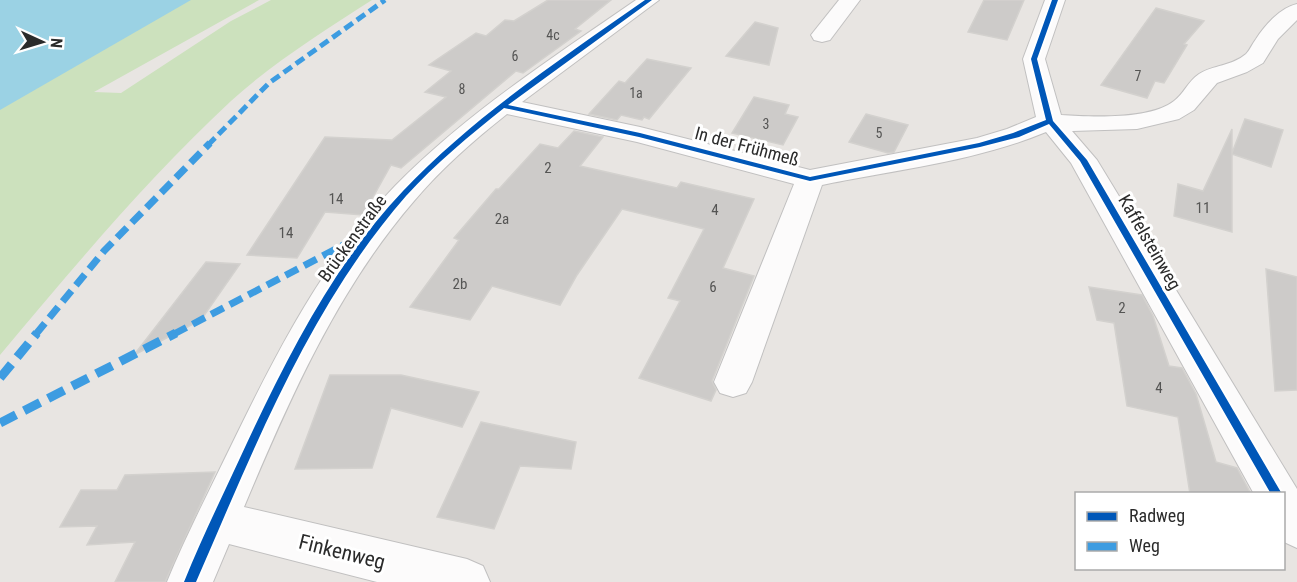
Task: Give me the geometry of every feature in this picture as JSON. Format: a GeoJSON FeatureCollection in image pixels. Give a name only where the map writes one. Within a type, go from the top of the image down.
{"type":"FeatureCollection","features":[{"type":"Feature","properties":{"kind":"street","name":"Brückenstraße"},"geometry":{"type":"LineString","coordinates":[[190,582],[264,419],[305,340],[357,253],[376,227],[426,172],[504,106],[649,0]]}},
{"type":"Feature","properties":{"kind":"street"},"geometry":{"type":"LineString","coordinates":[[822,35],[850,0]]}},
{"type":"Feature","properties":{"kind":"street","name":"Kaffelsteinweg"},"geometry":{"type":"LineString","coordinates":[[1055,0],[1034,58],[1050,122],[1083,160],[1276,492]]}},
{"type":"Feature","properties":{"kind":"street"},"geometry":{"type":"LineString","coordinates":[[1050,122],[1089,125],[1128,122],[1162,115],[1181,108],[1208,79],[1255,58],[1267,38],[1283,20],[1297,10]]}},
{"type":"Feature","properties":{"kind":"street","name":"In der Frühmeß"},"geometry":{"type":"LineString","coordinates":[[504,106],[640,135],[810,179],[980,145],[1050,122]]}},
{"type":"Feature","properties":{"kind":"street","name":"In der Frühmeß"},"geometry":{"type":"LineString","coordinates":[[733,382],[810,179]]}},
{"type":"Feature","properties":{"kind":"street"},"geometry":{"type":"LineString","coordinates":[[1285,506],[1297,527]]}},
{"type":"Feature","properties":{"kind":"street","name":"Finkenweg"},"geometry":{"type":"LineString","coordinates":[[217,521],[467,582]]}},
{"type":"Feature","properties":{"kind":"green space"},"geometry":{"type":"Polygon","coordinates":[[[178,0],[259,0],[94,92],[121,93],[231,21],[271,0],[372,0],[282,60],[231,101],[141,192],[0,355],[0,106],[178,0]]]}},
{"type":"Feature","properties":{"kind":"water"},"geometry":{"type":"Polygon","coordinates":[[[0,0],[191,0],[0,110],[0,0]]]}},
{"type":"Feature","properties":{"kind":"building"},"geometry":{"type":"Polygon","coordinates":[[[548,0],[611,0],[575,29],[581,31],[523,73],[516,71],[401,168],[391,165],[363,215],[325,212],[297,258],[247,255],[325,137],[392,140],[446,97],[425,92],[451,71],[429,65],[476,33],[486,36],[505,20],[514,21],[548,0]]]}},
{"type":"Feature","properties":{"kind":"building"},"geometry":{"type":"Polygon","coordinates":[[[984,0],[1024,0],[1007,40],[968,32],[984,0]]]}},
{"type":"Feature","properties":{"kind":"building"},"geometry":{"type":"Polygon","coordinates":[[[1156,8],[1204,21],[1184,44],[1187,45],[1164,83],[1155,81],[1147,98],[1101,85],[1156,8]]]}},
{"type":"Feature","properties":{"kind":"building"},"geometry":{"type":"Polygon","coordinates":[[[755,22],[778,28],[769,65],[726,56],[755,22]]]}},
{"type":"Feature","properties":{"kind":"building"},"geometry":{"type":"Polygon","coordinates":[[[647,59],[691,68],[649,119],[644,117],[642,120],[621,115],[617,120],[589,114],[619,81],[625,83],[647,59]]]}},
{"type":"Feature","properties":{"kind":"building"},"geometry":{"type":"Polygon","coordinates":[[[754,97],[789,105],[785,114],[798,117],[783,145],[732,133],[754,97]]]}},
{"type":"Feature","properties":{"kind":"building"},"geometry":{"type":"Polygon","coordinates":[[[866,114],[908,125],[894,152],[888,153],[849,142],[866,114]]]}},
{"type":"Feature","properties":{"kind":"building"},"geometry":{"type":"Polygon","coordinates":[[[1245,119],[1283,130],[1271,167],[1232,154],[1232,232],[1174,216],[1178,184],[1203,191],[1232,129],[1232,153],[1245,119]]]}},
{"type":"Feature","properties":{"kind":"building"},"geometry":{"type":"Polygon","coordinates":[[[574,131],[603,137],[580,166],[677,188],[681,182],[754,199],[723,268],[754,276],[712,381],[716,390],[711,401],[639,378],[680,301],[668,298],[704,229],[622,209],[577,275],[560,305],[492,286],[470,320],[410,307],[459,240],[454,238],[496,189],[499,189],[540,144],[558,148],[574,131]]]}},
{"type":"Feature","properties":{"kind":"building"},"geometry":{"type":"Polygon","coordinates":[[[206,262],[240,264],[201,320],[134,355],[206,262]]]}},
{"type":"Feature","properties":{"kind":"building"},"geometry":{"type":"Polygon","coordinates":[[[1266,269],[1297,277],[1297,390],[1275,391],[1266,269]]]}},
{"type":"Feature","properties":{"kind":"building"},"geometry":{"type":"Polygon","coordinates":[[[1089,287],[1142,295],[1153,316],[1169,366],[1182,368],[1196,394],[1216,462],[1237,468],[1250,492],[1190,492],[1178,417],[1127,406],[1114,323],[1097,320],[1089,287]]]}},
{"type":"Feature","properties":{"kind":"building"},"geometry":{"type":"Polygon","coordinates":[[[330,375],[401,375],[479,392],[462,427],[391,408],[372,468],[295,469],[330,375]]]}},
{"type":"Feature","properties":{"kind":"building"},"geometry":{"type":"Polygon","coordinates":[[[481,422],[576,442],[571,469],[520,466],[494,529],[437,517],[481,422]]]}},
{"type":"Feature","properties":{"kind":"building"},"geometry":{"type":"Polygon","coordinates":[[[215,472],[165,582],[115,582],[135,542],[87,545],[97,526],[60,527],[81,490],[117,490],[125,475],[215,472]]]}},
{"type":"Feature","properties":{"kind":"marked path"},"geometry":{"type":"LineString","coordinates":[[0,378],[104,251],[269,83],[385,0]]}},
{"type":"Feature","properties":{"kind":"marked path"},"geometry":{"type":"LineString","coordinates":[[0,423],[370,231]]}},
{"type":"Feature","properties":{"kind":"cycle path"},"geometry":{"type":"LineString","coordinates":[[190,582],[283,379],[338,281],[370,236],[404,194],[460,140],[553,68],[649,0]]}},
{"type":"Feature","properties":{"kind":"cycle path"},"geometry":{"type":"LineString","coordinates":[[1055,0],[1034,59],[1050,121],[1083,160],[1276,492]]}},
{"type":"Feature","properties":{"kind":"cycle path"},"geometry":{"type":"LineString","coordinates":[[504,106],[640,135],[810,179],[980,145],[1016,135],[1050,121]]}}]}
